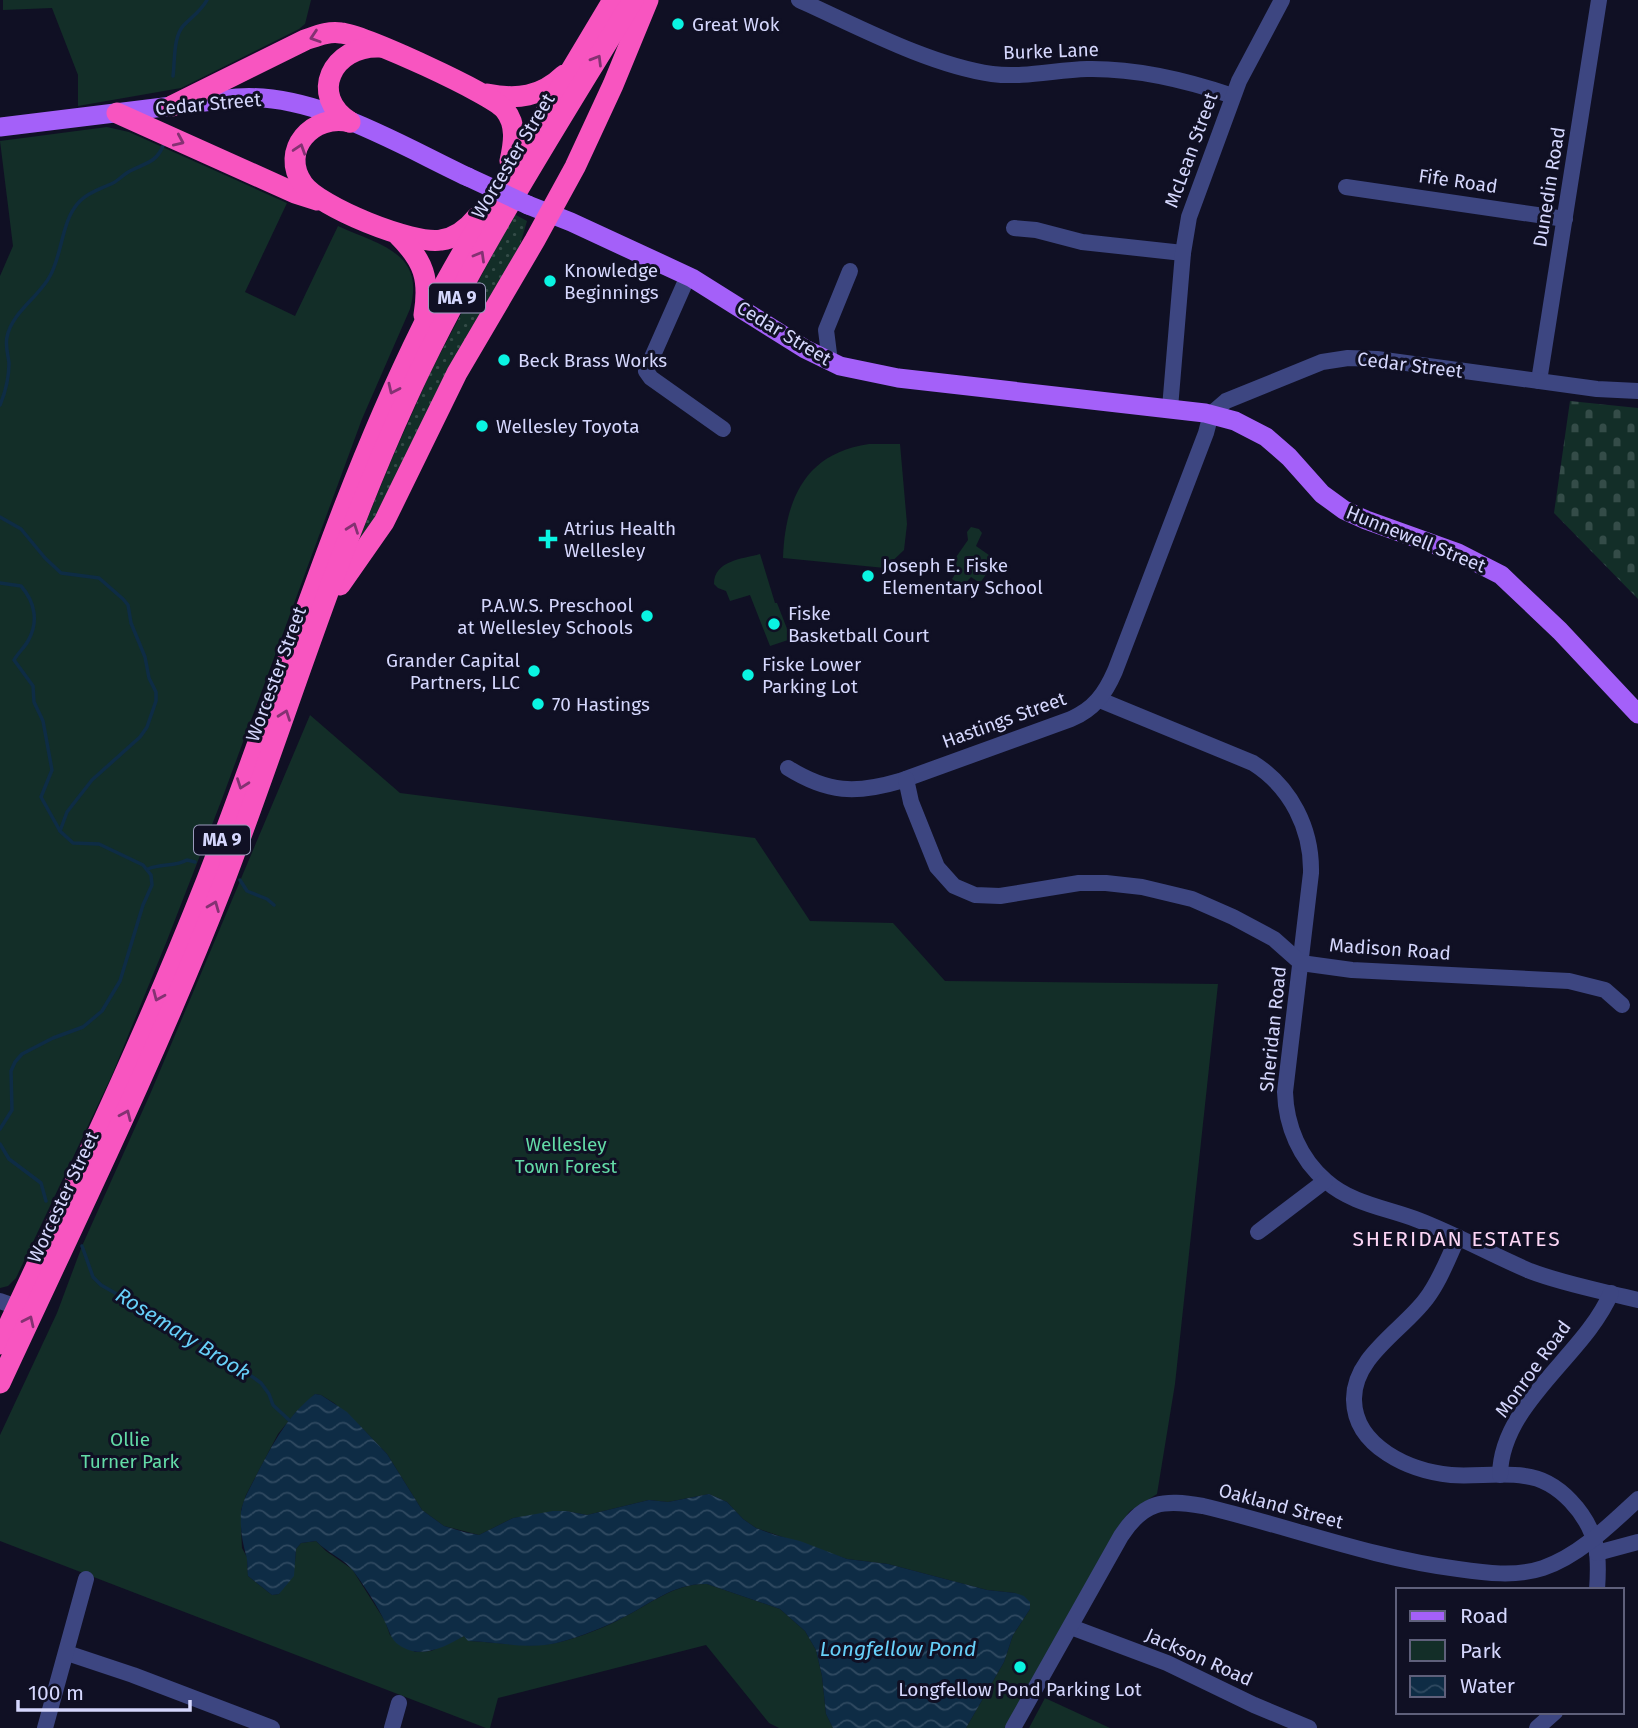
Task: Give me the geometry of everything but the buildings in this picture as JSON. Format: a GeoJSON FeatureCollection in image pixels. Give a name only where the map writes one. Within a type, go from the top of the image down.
{"type":"FeatureCollection","features":[{"type":"Feature","properties":{"kind":"highway","name":"Worcester Street"},"geometry":{"type":"LineString","coordinates":[[0,1344],[8,1304],[103,1124],[184,936],[240,791],[347,496],[377,424],[422,327],[506,177],[613,0]]}},
{"type":"Feature","properties":{"kind":"highway","name":"Worcester Street"},"geometry":{"type":"LineString","coordinates":[[0,1383],[113,1143],[212,910],[386,444],[442,326],[485,246],[633,0]]}},
{"type":"Feature","properties":{"kind":"highway"},"geometry":{"type":"LineString","coordinates":[[321,615],[384,522],[457,373],[550,214],[613,86],[648,0]]}},
{"type":"Feature","properties":{"kind":"highway"},"geometry":{"type":"LineString","coordinates":[[172,106],[294,45],[324,34],[349,34],[485,94],[503,108],[513,127],[513,147],[506,177]]}},
{"type":"Feature","properties":{"kind":"highway"},"geometry":{"type":"LineString","coordinates":[[350,122],[339,113],[331,99],[329,84],[333,69],[348,52],[365,47],[380,47]]}},
{"type":"Feature","properties":{"kind":"highway"},"geometry":{"type":"LineString","coordinates":[[485,94],[522,97],[540,92],[555,83],[575,63]]}},
{"type":"Feature","properties":{"kind":"highway"},"geometry":{"type":"LineString","coordinates":[[117,113],[295,193],[324,202],[398,235],[432,241],[452,237],[474,222],[493,200]]}},
{"type":"Feature","properties":{"kind":"highway"},"geometry":{"type":"LineString","coordinates":[[324,202],[302,182],[297,169],[297,151],[304,136],[315,126],[336,120],[350,122]]}},
{"type":"Feature","properties":{"kind":"highway"},"geometry":{"type":"LineString","coordinates":[[398,235],[417,257],[426,278],[427,296],[422,327]]}},
{"type":"Feature","properties":{"kind":"main road","name":"Cedar Street"},"geometry":{"type":"LineString","coordinates":[[0,127],[245,97],[309,106],[350,122],[688,276],[796,344],[830,362],[858,371],[898,378],[1211,414]]}},
{"type":"Feature","properties":{"kind":"main road","name":"Hunnewell Street"},"geometry":{"type":"LineString","coordinates":[[1211,414],[1235,421],[1266,438],[1289,457],[1322,494],[1344,510],[1458,553],[1501,575],[1560,631],[1638,714]]}},
{"type":"Feature","properties":{"kind":"street","name":"Burke Lane"},"geometry":{"type":"LineString","coordinates":[[799,0],[928,57],[965,69],[1016,75],[1084,69],[1120,71],[1181,80],[1233,96]]}},
{"type":"Feature","properties":{"kind":"street","name":"McLean Street"},"geometry":{"type":"LineString","coordinates":[[1170,408],[1183,253],[1189,217],[1233,96],[1249,60],[1282,0]]}},
{"type":"Feature","properties":{"kind":"street","name":"Dunedin Road"},"geometry":{"type":"LineString","coordinates":[[1539,381],[1599,0]]}},
{"type":"Feature","properties":{"kind":"street","name":"Fife Road"},"geometry":{"type":"LineString","coordinates":[[1346,187],[1565,219]]}},
{"type":"Feature","properties":{"kind":"street"},"geometry":{"type":"LineString","coordinates":[[1014,228],[1036,230],[1071,240],[1183,253]]}},
{"type":"Feature","properties":{"kind":"street"},"geometry":{"type":"LineString","coordinates":[[830,362],[826,330],[850,271]]}},
{"type":"Feature","properties":{"kind":"street"},"geometry":{"type":"LineString","coordinates":[[688,276],[646,371],[723,429]]}},
{"type":"Feature","properties":{"kind":"street"},"geometry":{"type":"LineString","coordinates":[[796,344],[826,330]]}},
{"type":"Feature","properties":{"kind":"street","name":"Cedar Street"},"geometry":{"type":"LineString","coordinates":[[1211,414],[1224,402],[1321,362],[1342,358],[1368,358],[1610,391],[1638,391]]}},
{"type":"Feature","properties":{"kind":"street","name":"Hastings Street"},"geometry":{"type":"LineString","coordinates":[[788,768],[814,783],[841,790],[868,789],[906,779],[1071,719],[1100,700],[1115,671],[1211,414]]}},
{"type":"Feature","properties":{"kind":"street","name":"Sheridan Road"},"geometry":{"type":"LineString","coordinates":[[1100,700],[1247,760],[1269,775],[1287,796],[1305,829],[1311,855],[1285,1103],[1296,1142],[1312,1167],[1325,1181],[1360,1202],[1415,1219],[1539,1274],[1638,1300]]}},
{"type":"Feature","properties":{"kind":"street","name":"Madison Road"},"geometry":{"type":"LineString","coordinates":[[906,779],[911,802],[934,862],[948,881],[975,895],[992,897],[1093,883],[1155,889],[1192,899],[1233,917],[1279,942],[1301,963],[1352,970],[1569,981],[1605,990],[1622,1005]]}},
{"type":"Feature","properties":{"kind":"street"},"geometry":{"type":"LineString","coordinates":[[1258,1232],[1325,1181]]}},
{"type":"Feature","properties":{"kind":"street"},"geometry":{"type":"LineString","coordinates":[[1458,1237],[1426,1299],[1363,1369],[1354,1394],[1355,1410],[1362,1428],[1372,1442],[1394,1457],[1442,1474],[1528,1476],[1554,1487],[1587,1523],[1595,1545],[1597,1588]]}},
{"type":"Feature","properties":{"kind":"street","name":"Monroe Road"},"geometry":{"type":"LineString","coordinates":[[1500,1475],[1504,1450],[1521,1415],[1598,1316],[1611,1293]]}},
{"type":"Feature","properties":{"kind":"street","name":"Oakland Street"},"geometry":{"type":"LineString","coordinates":[[1013,1728],[1130,1523],[1143,1510],[1160,1503],[1180,1502],[1203,1506],[1385,1555],[1484,1572],[1516,1573],[1543,1568],[1595,1545],[1638,1499]]}},
{"type":"Feature","properties":{"kind":"street"},"geometry":{"type":"LineString","coordinates":[[1595,1545],[1638,1542]]}},
{"type":"Feature","properties":{"kind":"street"},"geometry":{"type":"LineString","coordinates":[[46,1728],[86,1579]]}},
{"type":"Feature","properties":{"kind":"street","name":"Jackson Road"},"geometry":{"type":"LineString","coordinates":[[1071,1627],[1167,1663],[1246,1702],[1308,1728]]}},
{"type":"Feature","properties":{"kind":"street"},"geometry":{"type":"LineString","coordinates":[[67,1653],[272,1728]]}},
{"type":"Feature","properties":{"kind":"street"},"geometry":{"type":"LineString","coordinates":[[392,1728],[399,1703]]}},
{"type":"Feature","properties":{"kind":"street"},"geometry":{"type":"LineString","coordinates":[[1537,1728],[1553,1714]]}},
{"type":"Feature","properties":{"kind":"green space"},"geometry":{"type":"Polygon","coordinates":[[[3,0],[311,0],[305,24],[299,29],[181,88],[78,106],[78,75],[52,8],[3,10],[3,0]]]}},
{"type":"Feature","properties":{"kind":"green space"},"geometry":{"type":"Polygon","coordinates":[[[107,127],[129,132],[287,203],[245,292],[295,316],[338,226],[395,253],[405,263],[411,275],[413,290],[410,309],[362,419],[222,799],[112,1075],[16,1278],[8,1286],[0,1288],[0,276],[13,246],[0,141],[107,127]]]}},
{"type":"Feature","properties":{"kind":"green space"},"geometry":{"type":"Polygon","coordinates":[[[514,214],[527,221],[520,245],[374,518],[374,524],[358,542],[431,371],[514,214]]]}},
{"type":"Feature","properties":{"kind":"green space"},"geometry":{"type":"Polygon","coordinates":[[[1570,401],[1638,408],[1638,599],[1554,513],[1570,401]]]}},
{"type":"Feature","properties":{"kind":"green space"},"geometry":{"type":"Polygon","coordinates":[[[869,444],[900,444],[907,524],[904,550],[885,568],[783,558],[788,517],[803,483],[814,469],[829,457],[869,444]]]}},
{"type":"Feature","properties":{"kind":"green space"},"geometry":{"type":"Polygon","coordinates":[[[971,527],[982,533],[976,546],[996,560],[980,583],[971,577],[963,586],[952,579],[959,568],[952,563],[968,540],[967,532],[971,527]]]}},
{"type":"Feature","properties":{"kind":"green space"},"geometry":{"type":"Polygon","coordinates":[[[760,554],[775,603],[791,639],[770,646],[750,595],[730,601],[726,591],[714,584],[715,576],[724,565],[760,554]]]}},
{"type":"Feature","properties":{"kind":"green space","name":"Wellesley Town Forest"},"geometry":{"type":"Polygon","coordinates":[[[310,715],[400,793],[755,838],[810,921],[893,923],[945,981],[1218,984],[1175,1384],[1157,1494],[1130,1511],[1117,1528],[1005,1728],[966,1728],[1004,1662],[1013,1635],[1030,1609],[1015,1593],[987,1590],[888,1564],[847,1559],[756,1528],[727,1502],[709,1494],[668,1502],[649,1500],[587,1515],[566,1511],[513,1518],[479,1535],[444,1526],[422,1510],[387,1454],[360,1426],[321,1395],[315,1394],[278,1434],[241,1510],[242,1548],[247,1557],[248,1576],[272,1595],[279,1594],[295,1562],[296,1549],[301,1543],[316,1541],[352,1569],[385,1621],[390,1635],[415,1652],[431,1651],[464,1636],[469,1641],[516,1645],[552,1644],[610,1624],[674,1590],[707,1584],[780,1609],[805,1631],[816,1650],[826,1714],[833,1728],[779,1728],[769,1723],[706,1645],[498,1698],[490,1728],[486,1728],[0,1541],[0,1435],[57,1313],[82,1246],[151,1092],[310,715]]]}},
{"type":"Feature","properties":{"kind":"green space"},"geometry":{"type":"Polygon","coordinates":[[[1045,1698],[1110,1728],[1029,1728],[1045,1698]]]}},
{"type":"Feature","properties":{"kind":"water","name":"Longfellow Pond"},"geometry":{"type":"Polygon","coordinates":[[[315,1394],[347,1412],[387,1454],[422,1510],[444,1526],[479,1535],[513,1518],[553,1511],[587,1515],[649,1500],[668,1502],[709,1494],[727,1502],[756,1528],[775,1535],[800,1541],[847,1559],[888,1564],[987,1590],[1015,1593],[1030,1602],[1030,1609],[1013,1635],[1004,1662],[966,1728],[833,1728],[826,1714],[816,1650],[805,1631],[780,1609],[707,1584],[674,1590],[609,1624],[552,1644],[528,1646],[468,1641],[464,1636],[424,1652],[407,1649],[390,1635],[375,1603],[350,1567],[316,1541],[301,1543],[296,1549],[294,1576],[279,1594],[272,1595],[248,1576],[241,1529],[244,1502],[282,1430],[315,1394]]]}},
{"type":"Feature","properties":{"kind":"waterway","name":"Rosemary Brook"},"geometry":{"type":"LineString","coordinates":[[173,76],[176,42],[180,30],[207,0]]}},
{"type":"Feature","properties":{"kind":"waterway","name":"Rosemary Brook"},"geometry":{"type":"LineString","coordinates":[[0,405],[8,374],[6,344],[10,328],[50,276],[74,209],[88,195],[150,162],[163,146]]}},
{"type":"Feature","properties":{"kind":"waterway","name":"Rosemary Brook"},"geometry":{"type":"LineString","coordinates":[[0,517],[21,529],[61,573],[99,578],[123,599],[128,605],[131,623],[156,692],[156,701],[147,727],[140,737],[92,780],[67,812],[60,831]]}},
{"type":"Feature","properties":{"kind":"waterway","name":"Rosemary Brook"},"geometry":{"type":"LineString","coordinates":[[0,583],[21,586],[30,599],[34,612],[34,627],[14,660],[33,686],[34,702],[43,721],[52,770],[41,797],[60,831],[73,843],[99,844],[143,865],[151,875],[152,885],[143,905],[120,981],[102,1011],[83,1027],[53,1038],[22,1054],[15,1062],[11,1071],[12,1110],[0,1129]]}},
{"type":"Feature","properties":{"kind":"waterway"},"geometry":{"type":"LineString","coordinates":[[148,869],[187,860],[195,862]]}},
{"type":"Feature","properties":{"kind":"waterway"},"geometry":{"type":"LineString","coordinates":[[240,880],[247,891],[267,899],[274,905]]}},
{"type":"Feature","properties":{"kind":"waterway","name":"Rosemary Brook"},"geometry":{"type":"LineString","coordinates":[[0,1144],[9,1159],[41,1183],[46,1201]]}},
{"type":"Feature","properties":{"kind":"waterway","name":"Rosemary Brook"},"geometry":{"type":"LineString","coordinates":[[82,1246],[93,1277],[101,1285],[144,1306],[175,1329],[226,1358],[261,1383],[273,1405],[289,1420]]}},
{"type":"Feature","properties":{"kind":"place","name":"Great Wok"},"geometry":{"type":"Point","coordinates":[678,24]}},
{"type":"Feature","properties":{"kind":"place","name":"Knowledge Beginnings"},"geometry":{"type":"Point","coordinates":[550,281]}},
{"type":"Feature","properties":{"kind":"place","name":"Beck Brass Works"},"geometry":{"type":"Point","coordinates":[504,360]}},
{"type":"Feature","properties":{"kind":"place","name":"Wellesley Toyota"},"geometry":{"type":"Point","coordinates":[482,426]}},
{"type":"Feature","properties":{"kind":"place","name":"Atrius Health Wellesley"},"geometry":{"type":"Point","coordinates":[548,539]}},
{"type":"Feature","properties":{"kind":"place","name":"Joseph E. Fiske Elementary School"},"geometry":{"type":"Point","coordinates":[868,576]}},
{"type":"Feature","properties":{"kind":"place","name":"P.A.W.S. Preschool at Wellesley Schools"},"geometry":{"type":"Point","coordinates":[647,616]}},
{"type":"Feature","properties":{"kind":"place","name":"Fiske Basketball Court"},"geometry":{"type":"Point","coordinates":[774,624]}},
{"type":"Feature","properties":{"kind":"place","name":"Grander Capital Partners, LLC"},"geometry":{"type":"Point","coordinates":[534,671]}},
{"type":"Feature","properties":{"kind":"place","name":"Fiske Lower Parking Lot"},"geometry":{"type":"Point","coordinates":[748,675]}},
{"type":"Feature","properties":{"kind":"place","name":"70 Hastings"},"geometry":{"type":"Point","coordinates":[538,704]}},
{"type":"Feature","properties":{"kind":"place","name":"Longfellow Pond Parking Lot"},"geometry":{"type":"Point","coordinates":[1020,1667]}},
{"type":"Feature","properties":{"kind":"district","name":"SHERIDAN ESTATES"},"geometry":{"type":"Point","coordinates":[1457,1239]}},
{"type":"Feature","properties":{"kind":"park label","name":"Ollie Turner Park"},"geometry":{"type":"Point","coordinates":[130,1450]}}]}
